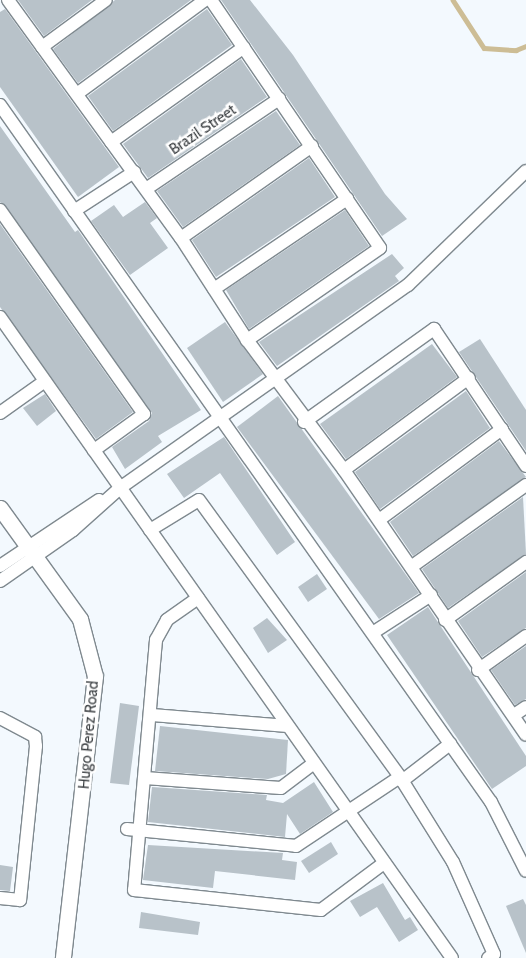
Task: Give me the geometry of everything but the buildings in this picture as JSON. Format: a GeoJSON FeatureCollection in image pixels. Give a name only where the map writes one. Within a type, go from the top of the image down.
{"type":"FeatureCollection","features":[{"type":"Feature","properties":{"kind":"street"},"geometry":{"type":"LineString","coordinates":[[8,0],[78,93],[181,238],[247,340],[304,422],[344,470],[431,595],[478,670],[514,715],[526,735]]}},
{"type":"Feature","properties":{"kind":"street"},"geometry":{"type":"LineString","coordinates":[[42,47],[106,0]]}},
{"type":"Feature","properties":{"kind":"street"},"geometry":{"type":"LineString","coordinates":[[78,93],[205,0]]}},
{"type":"Feature","properties":{"kind":"street"},"geometry":{"type":"LineString","coordinates":[[211,0],[380,248],[247,340]]}},
{"type":"Feature","properties":{"kind":"street"},"geometry":{"type":"LineString","coordinates":[[111,142],[244,47]]}},
{"type":"Feature","properties":{"kind":"street","name":"Brazil Street"},"geometry":{"type":"LineString","coordinates":[[146,189],[279,99]]}},
{"type":"Feature","properties":{"kind":"street"},"geometry":{"type":"LineString","coordinates":[[0,105],[219,418],[374,632],[491,802],[526,871]]}},
{"type":"Feature","properties":{"kind":"street"},"geometry":{"type":"LineString","coordinates":[[181,238],[312,146]]}},
{"type":"Feature","properties":{"kind":"street"},"geometry":{"type":"LineString","coordinates":[[0,581],[31,551],[408,285],[526,171]]}},
{"type":"Feature","properties":{"kind":"street"},"geometry":{"type":"LineString","coordinates":[[74,211],[134,172]]}},
{"type":"Feature","properties":{"kind":"street"},"geometry":{"type":"LineString","coordinates":[[214,289],[347,199]]}},
{"type":"Feature","properties":{"kind":"street"},"geometry":{"type":"LineString","coordinates":[[0,210],[144,414],[94,450]]}},
{"type":"Feature","properties":{"kind":"street"},"geometry":{"type":"LineString","coordinates":[[0,317],[452,958]]}},
{"type":"Feature","properties":{"kind":"street"},"geometry":{"type":"LineString","coordinates":[[304,422],[434,329],[469,378],[526,466]]}},
{"type":"Feature","properties":{"kind":"street"},"geometry":{"type":"LineString","coordinates":[[344,470],[469,378]]}},
{"type":"Feature","properties":{"kind":"street"},"geometry":{"type":"LineString","coordinates":[[0,413],[45,381]]}},
{"type":"Feature","properties":{"kind":"street"},"geometry":{"type":"LineString","coordinates":[[379,520],[502,429]]}},
{"type":"Feature","properties":{"kind":"street"},"geometry":{"type":"LineString","coordinates":[[411,567],[526,484]]}},
{"type":"Feature","properties":{"kind":"street"},"geometry":{"type":"LineString","coordinates":[[150,530],[199,500],[401,779],[453,862],[494,954],[488,958]]}},
{"type":"Feature","properties":{"kind":"street","name":"Hugo Perez Road"},"geometry":{"type":"LineString","coordinates":[[0,508],[80,619],[95,676],[63,958]]}},
{"type":"Feature","properties":{"kind":"street"},"geometry":{"type":"LineString","coordinates":[[0,566],[31,551]]}},
{"type":"Feature","properties":{"kind":"street"},"geometry":{"type":"LineString","coordinates":[[445,620],[526,562]]}},
{"type":"Feature","properties":{"kind":"street"},"geometry":{"type":"LineString","coordinates":[[374,632],[431,595]]}},
{"type":"Feature","properties":{"kind":"street"},"geometry":{"type":"LineString","coordinates":[[198,598],[159,630],[145,778],[133,830],[134,890],[322,910],[384,863]]}},
{"type":"Feature","properties":{"kind":"street"},"geometry":{"type":"LineString","coordinates":[[478,670],[526,636]]}},
{"type":"Feature","properties":{"kind":"street"},"geometry":{"type":"LineString","coordinates":[[514,715],[526,707]]}},
{"type":"Feature","properties":{"kind":"street"},"geometry":{"type":"LineString","coordinates":[[152,715],[288,726]]}},
{"type":"Feature","properties":{"kind":"street"},"geometry":{"type":"LineString","coordinates":[[0,718],[35,737],[36,746],[20,900],[0,898]]}},
{"type":"Feature","properties":{"kind":"street"},"geometry":{"type":"LineString","coordinates":[[133,830],[296,846],[348,811],[401,779],[450,744]]}},
{"type":"Feature","properties":{"kind":"street"},"geometry":{"type":"LineString","coordinates":[[145,778],[281,788],[314,763]]}},
{"type":"Feature","properties":{"kind":"waterway"},"geometry":{"type":"LineString","coordinates":[[453,0],[484,48],[516,50],[526,46]]}}]}
